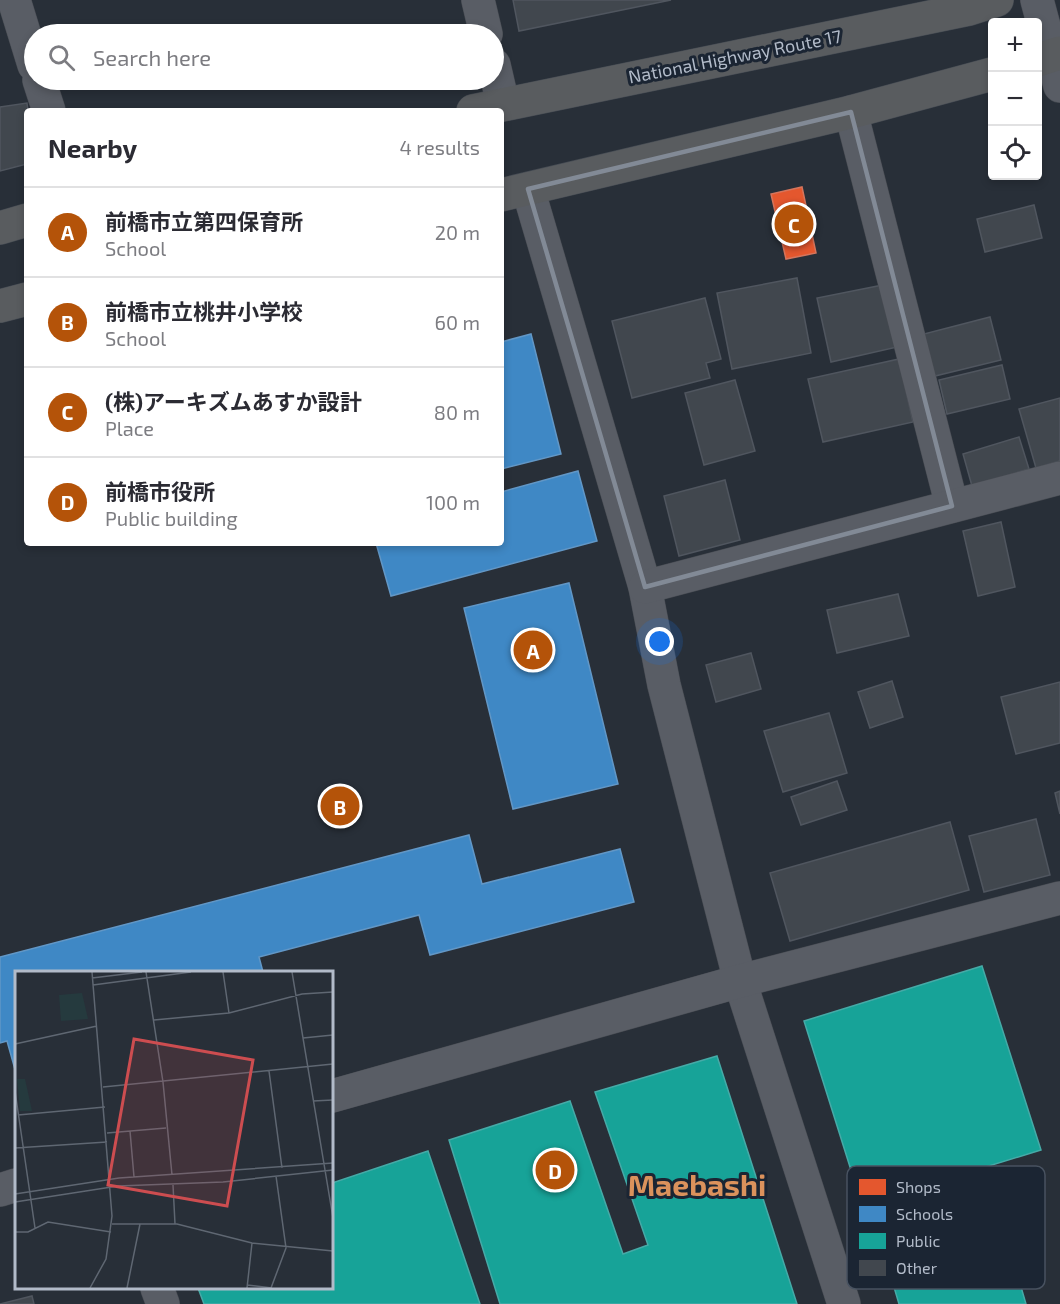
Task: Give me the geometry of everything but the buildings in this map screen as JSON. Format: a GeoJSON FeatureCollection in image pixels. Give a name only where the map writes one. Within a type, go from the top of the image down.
{"type":"FeatureCollection","features":[{"type":"Feature","properties":{"kind":"highway","name":"National Highway Route 17"},"geometry":{"type":"LineString","coordinates":[[488,107],[969,9],[997,0]]}},
{"type":"Feature","properties":{"kind":"highway"},"geometry":{"type":"LineString","coordinates":[[515,192],[850,112],[988,75]]}},
{"type":"Feature","properties":{"kind":"highway"},"geometry":{"type":"LineString","coordinates":[[0,228],[24,221]]}},
{"type":"Feature","properties":{"kind":"highway"},"geometry":{"type":"LineString","coordinates":[[0,306],[24,300]]}},
{"type":"Feature","properties":{"kind":"street"},"geometry":{"type":"LineString","coordinates":[[14,0],[24,32]]}},
{"type":"Feature","properties":{"kind":"street"},"geometry":{"type":"LineString","coordinates":[[478,0],[484,24]]}},
{"type":"Feature","properties":{"kind":"street"},"geometry":{"type":"LineString","coordinates":[[1037,0],[1053,64]]}},
{"type":"Feature","properties":{"kind":"street"},"geometry":{"type":"LineString","coordinates":[[42,90],[48,108]]}},
{"type":"Feature","properties":{"kind":"street"},"geometry":{"type":"LineString","coordinates":[[488,107],[490,90]]}},
{"type":"Feature","properties":{"kind":"street"},"geometry":{"type":"LineString","coordinates":[[850,112],[952,506]]}},
{"type":"Feature","properties":{"kind":"street"},"geometry":{"type":"LineString","coordinates":[[515,192],[645,587],[664,685],[740,981],[844,1304]]}},
{"type":"Feature","properties":{"kind":"street"},"geometry":{"type":"LineString","coordinates":[[645,587],[1060,478]]}},
{"type":"Feature","properties":{"kind":"street"},"geometry":{"type":"LineString","coordinates":[[333,1096],[740,981],[1060,897]]}},
{"type":"Feature","properties":{"kind":"street"},"geometry":{"type":"LineString","coordinates":[[0,1190],[15,1185]]}},
{"type":"Feature","properties":{"kind":"street"},"geometry":{"type":"LineString","coordinates":[[158,1289],[163,1304]]}},
{"type":"Feature","properties":{"kind":"highlighted area"},"geometry":{"type":"Polygon","coordinates":[[[851,112],[952,506],[645,587],[528,189],[851,112]]]}},
{"type":"Feature","properties":{"kind":"place","name":"(株)アーキズムあすか設計"},"geometry":{"type":"Point","coordinates":[794,224]}},
{"type":"Feature","properties":{"kind":"place","name":"前橋市立第四保育所"},"geometry":{"type":"Point","coordinates":[533,650]}},
{"type":"Feature","properties":{"kind":"place","name":"前橋市立桃井小学校"},"geometry":{"type":"Point","coordinates":[340,806]}},
{"type":"Feature","properties":{"kind":"place","name":"前橋市役所"},"geometry":{"type":"Point","coordinates":[555,1170]}},
{"type":"Feature","properties":{"kind":"district","name":"Maebashi"},"geometry":{"type":"Point","coordinates":[697,1186]}}]}
